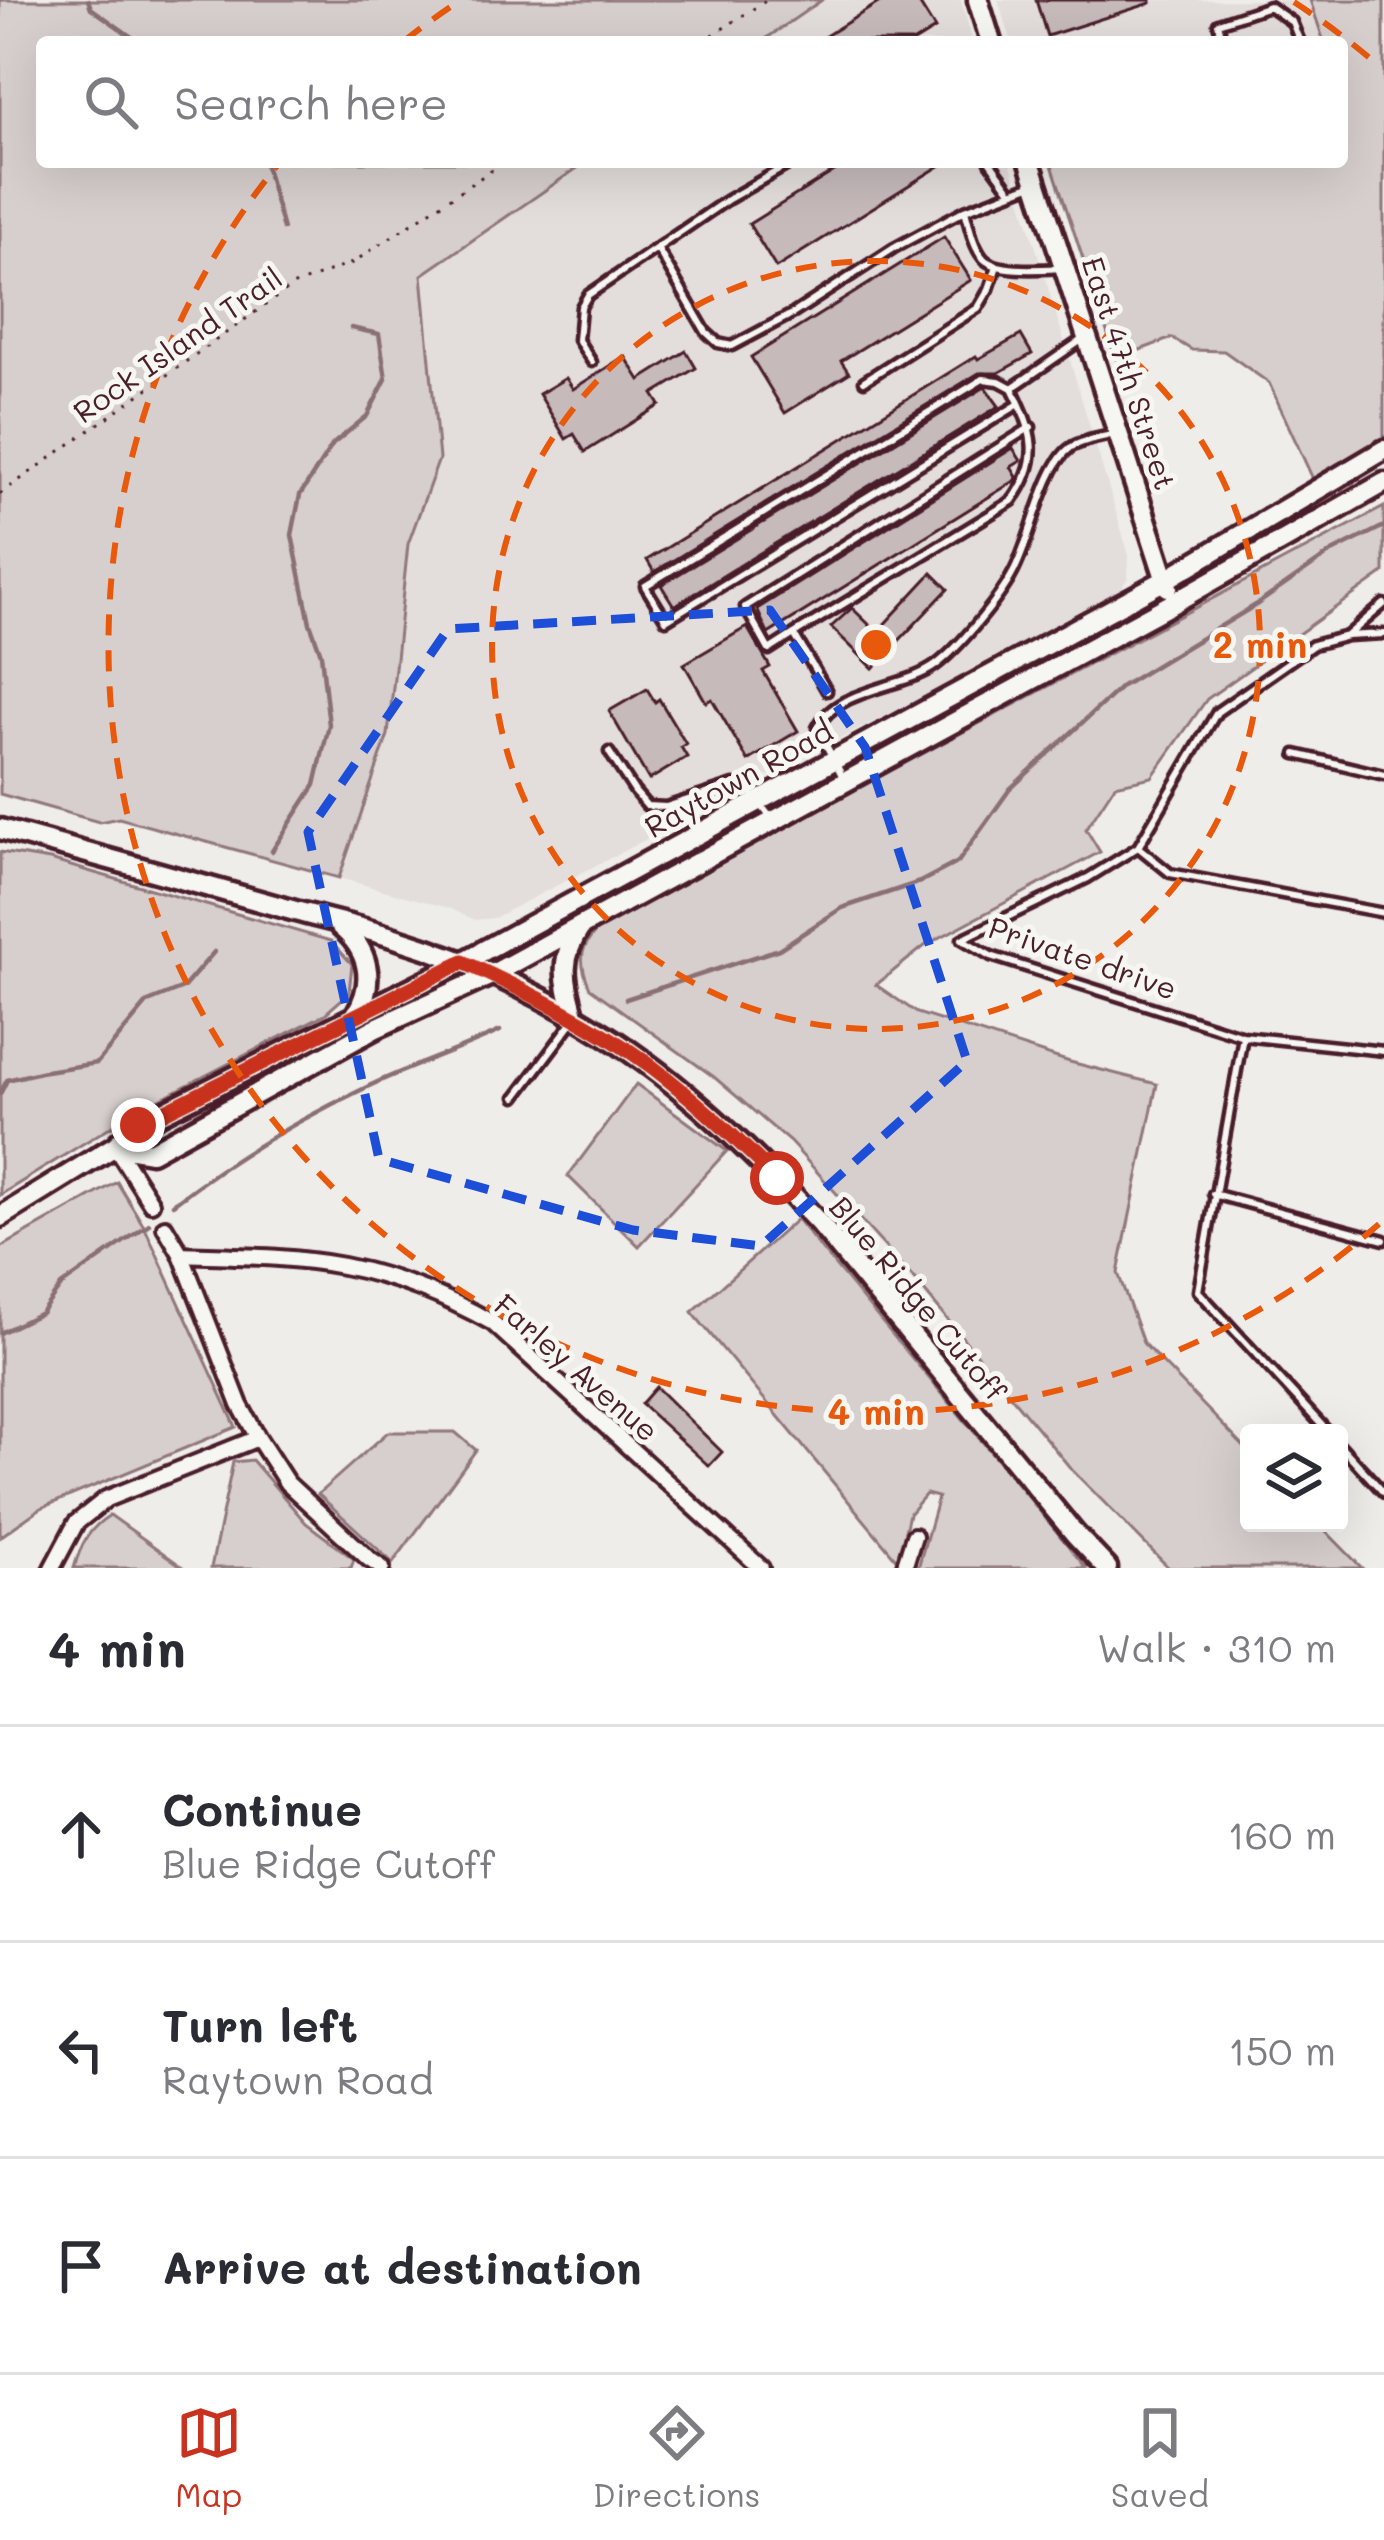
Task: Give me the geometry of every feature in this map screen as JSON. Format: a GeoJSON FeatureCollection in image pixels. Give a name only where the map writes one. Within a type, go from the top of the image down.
{"type":"FeatureCollection","features":[{"type":"Feature","properties":{"kind":"main road"},"geometry":{"type":"LineString","coordinates":[[978,0],[990,36]]}},
{"type":"Feature","properties":{"kind":"main road","name":"East 47th Street"},"geometry":{"type":"LineString","coordinates":[[1032,168],[1175,602]]}},
{"type":"Feature","properties":{"kind":"main road","name":"Raytown Road"},"geometry":{"type":"LineString","coordinates":[[0,1217],[116,1146],[138,1125],[463,962],[1165,580],[1384,450]]}},
{"type":"Feature","properties":{"kind":"main road","name":"Raytown Road"},"geometry":{"type":"LineString","coordinates":[[116,1146],[151,1152],[374,1029],[491,975],[1384,483]]}},
{"type":"Feature","properties":{"kind":"main road","name":"Blue Ridge Cutoff"},"geometry":{"type":"LineString","coordinates":[[0,829],[395,938],[463,962],[536,995],[652,1067],[716,1120],[820,1224],[1107,1568]]}},
{"type":"Feature","properties":{"kind":"main road"},"geometry":{"type":"LineString","coordinates":[[336,922],[351,935],[366,960],[367,987],[356,1014]]}},
{"type":"Feature","properties":{"kind":"main road"},"geometry":{"type":"LineString","coordinates":[[575,1018],[565,955],[582,925]]}},
{"type":"Feature","properties":{"kind":"street"},"geometry":{"type":"LineString","coordinates":[[116,1146],[151,1203]]}},
{"type":"Feature","properties":{"kind":"street"},"geometry":{"type":"LineString","coordinates":[[165,1227],[181,1254],[240,1405],[287,1484],[382,1568]]}},
{"type":"Feature","properties":{"kind":"street","name":"Farley Avenue"},"geometry":{"type":"LineString","coordinates":[[181,1254],[344,1266],[451,1299],[493,1323],[761,1568]]}},
{"type":"Feature","properties":{"kind":"street"},"geometry":{"type":"LineString","coordinates":[[52,1568],[76,1522],[106,1499],[258,1438]]}},
{"type":"Feature","properties":{"kind":"street"},"geometry":{"type":"LineString","coordinates":[[904,1568],[914,1536]]}},
{"type":"Feature","properties":{"kind":"lane"},"geometry":{"type":"LineString","coordinates":[[1221,36],[1218,23],[1269,6],[1292,22],[1298,36]]}},
{"type":"Feature","properties":{"kind":"lane"},"geometry":{"type":"LineString","coordinates":[[592,362],[578,340],[581,307],[588,295],[783,168]]}},
{"type":"Feature","properties":{"kind":"lane"},"geometry":{"type":"LineString","coordinates":[[994,168],[1012,192]]}},
{"type":"Feature","properties":{"kind":"lane"},"geometry":{"type":"LineString","coordinates":[[657,248],[706,332],[718,343],[732,346],[964,210],[1036,182]]}},
{"type":"Feature","properties":{"kind":"lane"},"geometry":{"type":"LineString","coordinates":[[964,210],[985,262],[1064,268]]}},
{"type":"Feature","properties":{"kind":"lane"},"geometry":{"type":"LineString","coordinates":[[864,381],[978,308],[998,266]]}},
{"type":"Feature","properties":{"kind":"lane"},"geometry":{"type":"LineString","coordinates":[[1012,388],[1086,337]]}},
{"type":"Feature","properties":{"kind":"lane"},"geometry":{"type":"LineString","coordinates":[[1019,404],[666,620],[645,586],[983,380],[1012,388],[1031,428],[1024,484],[1012,501],[769,650],[745,608],[1031,428]]}},
{"type":"Feature","properties":{"kind":"lane"},"geometry":{"type":"LineString","coordinates":[[845,782],[817,728],[822,717],[839,705],[935,666],[989,609],[1015,571],[1057,463],[1071,447],[1117,433]]}},
{"type":"Feature","properties":{"kind":"lane","name":"Private drive"},"geometry":{"type":"LineString","coordinates":[[1347,636],[1384,604]]}},
{"type":"Feature","properties":{"kind":"lane"},"geometry":{"type":"LineString","coordinates":[[794,634],[827,691]]}},
{"type":"Feature","properties":{"kind":"lane","name":"Private drive"},"geometry":{"type":"LineString","coordinates":[[1384,634],[1347,636],[1313,645],[1217,712],[1138,847],[1088,878],[962,939],[991,956],[1243,1036],[1384,1051]]}},
{"type":"Feature","properties":{"kind":"lane"},"geometry":{"type":"LineString","coordinates":[[609,752],[647,806],[666,807],[734,785],[751,792],[774,821]]}},
{"type":"Feature","properties":{"kind":"lane"},"geometry":{"type":"LineString","coordinates":[[1296,754],[1384,775]]}},
{"type":"Feature","properties":{"kind":"lane"},"geometry":{"type":"LineString","coordinates":[[1138,847],[1170,873],[1384,913]]}},
{"type":"Feature","properties":{"kind":"lane"},"geometry":{"type":"LineString","coordinates":[[516,1096],[575,1018]]}},
{"type":"Feature","properties":{"kind":"lane"},"geometry":{"type":"LineString","coordinates":[[1243,1036],[1198,1291],[1321,1424]]}},
{"type":"Feature","properties":{"kind":"lane"},"geometry":{"type":"LineString","coordinates":[[1214,1194],[1384,1240]]}},
{"type":"Feature","properties":{"kind":"lane"},"geometry":{"type":"LineString","coordinates":[[1348,1454],[1384,1493]]}},
{"type":"Feature","properties":{"kind":"path"},"geometry":{"type":"LineString","coordinates":[[711,36],[767,0]]}},
{"type":"Feature","properties":{"kind":"path","name":"Rock Island Trail"},"geometry":{"type":"LineString","coordinates":[[0,494],[292,286],[352,263],[496,168]]}},
{"type":"Feature","properties":{"kind":"highlighted area"},"geometry":{"type":"Polygon","coordinates":[[[770,610],[865,747],[967,1061],[761,1246],[633,1230],[379,1159],[308,832],[448,629],[770,610]]]}},
{"type":"Feature","properties":{"kind":"shaded area"},"geometry":{"type":"Polygon","coordinates":[[[0,0],[822,0],[770,36],[36,36],[36,168],[577,168],[422,275],[439,459],[408,544],[388,735],[339,878],[119,818],[99,822],[0,794],[0,0]]]}},
{"type":"Feature","properties":{"kind":"shaded area"},"geometry":{"type":"Polygon","coordinates":[[[822,0],[961,0],[971,36],[770,36],[822,0]]]}},
{"type":"Feature","properties":{"kind":"shaded area"},"geometry":{"type":"Polygon","coordinates":[[[998,0],[1310,0],[1322,36],[1010,36],[998,0]]]}},
{"type":"Feature","properties":{"kind":"shaded area"},"geometry":{"type":"Polygon","coordinates":[[[1310,0],[1384,0],[1384,437],[1313,479],[1269,383],[1224,351],[1192,350],[1172,338],[1116,359],[1053,168],[1348,168],[1348,36],[1322,36],[1310,0]]]}},
{"type":"Feature","properties":{"kind":"shaded area"},"geometry":{"type":"Polygon","coordinates":[[[577,168],[1012,168],[1129,555],[1128,577],[1117,596],[494,918],[475,920],[449,908],[339,878],[388,735],[408,544],[439,459],[421,275],[577,168]]]}},
{"type":"Feature","properties":{"kind":"shaded area"},"geometry":{"type":"Polygon","coordinates":[[[1384,507],[1384,573],[1207,699],[1152,777],[1115,785],[1086,829],[1100,852],[926,945],[876,985],[917,1013],[1157,1084],[1118,1273],[1143,1343],[1240,1443],[1240,1532],[1327,1532],[1362,1568],[1169,1568],[1072,1470],[914,1279],[790,1142],[714,1077],[590,988],[583,954],[602,925],[1384,507]]]}},
{"type":"Feature","properties":{"kind":"shaded area"},"geometry":{"type":"Polygon","coordinates":[[[0,852],[50,860],[331,941],[352,964],[349,993],[325,1014],[131,1114],[0,1195],[0,852]]]}},
{"type":"Feature","properties":{"kind":"shaded area"},"geometry":{"type":"Polygon","coordinates":[[[636,1084],[727,1151],[639,1246],[568,1176],[636,1084]]]}},
{"type":"Feature","properties":{"kind":"shaded area"},"geometry":{"type":"Polygon","coordinates":[[[117,1182],[145,1228],[236,1427],[41,1508],[0,1537],[0,1248],[117,1182]]]}},
{"type":"Feature","properties":{"kind":"shaded area"},"geometry":{"type":"Polygon","coordinates":[[[797,1219],[1086,1568],[918,1568],[938,1497],[926,1494],[909,1514],[898,1561],[692,1312],[797,1219]]]}},
{"type":"Feature","properties":{"kind":"shaded area"},"geometry":{"type":"Polygon","coordinates":[[[388,1432],[455,1432],[476,1450],[393,1563],[318,1494],[388,1432]]]}},
{"type":"Feature","properties":{"kind":"shaded area"},"geometry":{"type":"Polygon","coordinates":[[[252,1460],[306,1523],[354,1559],[351,1568],[211,1568],[233,1462],[252,1460]]]}},
{"type":"Feature","properties":{"kind":"shaded area"},"geometry":{"type":"Polygon","coordinates":[[[110,1515],[184,1568],[74,1568],[87,1537],[110,1515]]]}},
{"type":"Feature","properties":{"kind":"building"},"geometry":{"type":"Polygon","coordinates":[[[883,0],[917,0],[935,29],[924,36],[826,36],[883,0]]]}},
{"type":"Feature","properties":{"kind":"building"},"geometry":{"type":"Polygon","coordinates":[[[1036,0],[1151,0],[1151,3],[1047,36],[1036,0]]]}},
{"type":"Feature","properties":{"kind":"building"},"geometry":{"type":"Polygon","coordinates":[[[839,168],[936,168],[776,268],[749,224],[839,168]]]}},
{"type":"Feature","properties":{"kind":"building"},"geometry":{"type":"Polygon","coordinates":[[[944,237],[971,280],[841,361],[849,373],[785,413],[751,357],[944,237]]]}},
{"type":"Feature","properties":{"kind":"building"},"geometry":{"type":"Polygon","coordinates":[[[1021,335],[1032,354],[998,373],[979,373],[654,572],[647,560],[976,356],[1021,335]]]}},
{"type":"Feature","properties":{"kind":"building"},"geometry":{"type":"Polygon","coordinates":[[[686,351],[696,368],[653,394],[660,405],[585,452],[574,434],[566,439],[539,394],[566,378],[573,389],[625,356],[640,380],[686,351]]]}},
{"type":"Feature","properties":{"kind":"building"},"geometry":{"type":"Polygon","coordinates":[[[985,387],[999,406],[674,606],[661,585],[985,387]]]}},
{"type":"Feature","properties":{"kind":"building"},"geometry":{"type":"Polygon","coordinates":[[[1013,448],[1021,461],[1011,467],[1016,480],[768,634],[757,609],[1013,448]]]}},
{"type":"Feature","properties":{"kind":"building"},"geometry":{"type":"Polygon","coordinates":[[[932,573],[948,589],[873,668],[831,627],[852,608],[877,632],[932,573]]]}},
{"type":"Feature","properties":{"kind":"building"},"geometry":{"type":"Polygon","coordinates":[[[747,627],[770,667],[763,671],[798,731],[748,761],[712,699],[706,702],[684,664],[747,627]]]}},
{"type":"Feature","properties":{"kind":"building"},"geometry":{"type":"Polygon","coordinates":[[[647,689],[655,702],[659,699],[686,744],[681,747],[687,757],[649,780],[609,711],[647,689]]]}},
{"type":"Feature","properties":{"kind":"building"},"geometry":{"type":"Polygon","coordinates":[[[656,1387],[722,1452],[709,1466],[641,1404],[656,1387]]]}},
{"type":"Feature","properties":{"kind":"waterway"},"geometry":{"type":"LineString","coordinates":[[88,0],[91,8],[131,36]]}},
{"type":"Feature","properties":{"kind":"waterway"},"geometry":{"type":"LineString","coordinates":[[266,168],[283,229]]}},
{"type":"Feature","properties":{"kind":"waterway"},"geometry":{"type":"LineString","coordinates":[[272,851],[315,785],[329,725],[321,654],[292,535],[300,495],[333,444],[367,416],[386,379],[379,334],[351,328]]}},
{"type":"Feature","properties":{"kind":"waterway"},"geometry":{"type":"LineString","coordinates":[[626,999],[779,949],[842,908],[920,882],[958,862],[1010,789],[1122,686],[1259,603],[1332,552],[1384,526]]}},
{"type":"Feature","properties":{"kind":"waterway"},"geometry":{"type":"LineString","coordinates":[[0,1094],[7,1080],[97,1063],[148,1002],[183,988],[214,952]]}},
{"type":"Feature","properties":{"kind":"waterway"},"geometry":{"type":"LineString","coordinates":[[173,1204],[241,1156],[313,1114],[500,1031]]}},
{"type":"Feature","properties":{"kind":"waterway"},"geometry":{"type":"LineString","coordinates":[[0,1333],[41,1313],[61,1286],[149,1224]]}},
{"type":"Feature","properties":{"kind":"route"},"geometry":{"type":"LineString","coordinates":[[138,1125],[463,962],[536,995],[652,1067],[777,1178]]}}]}
